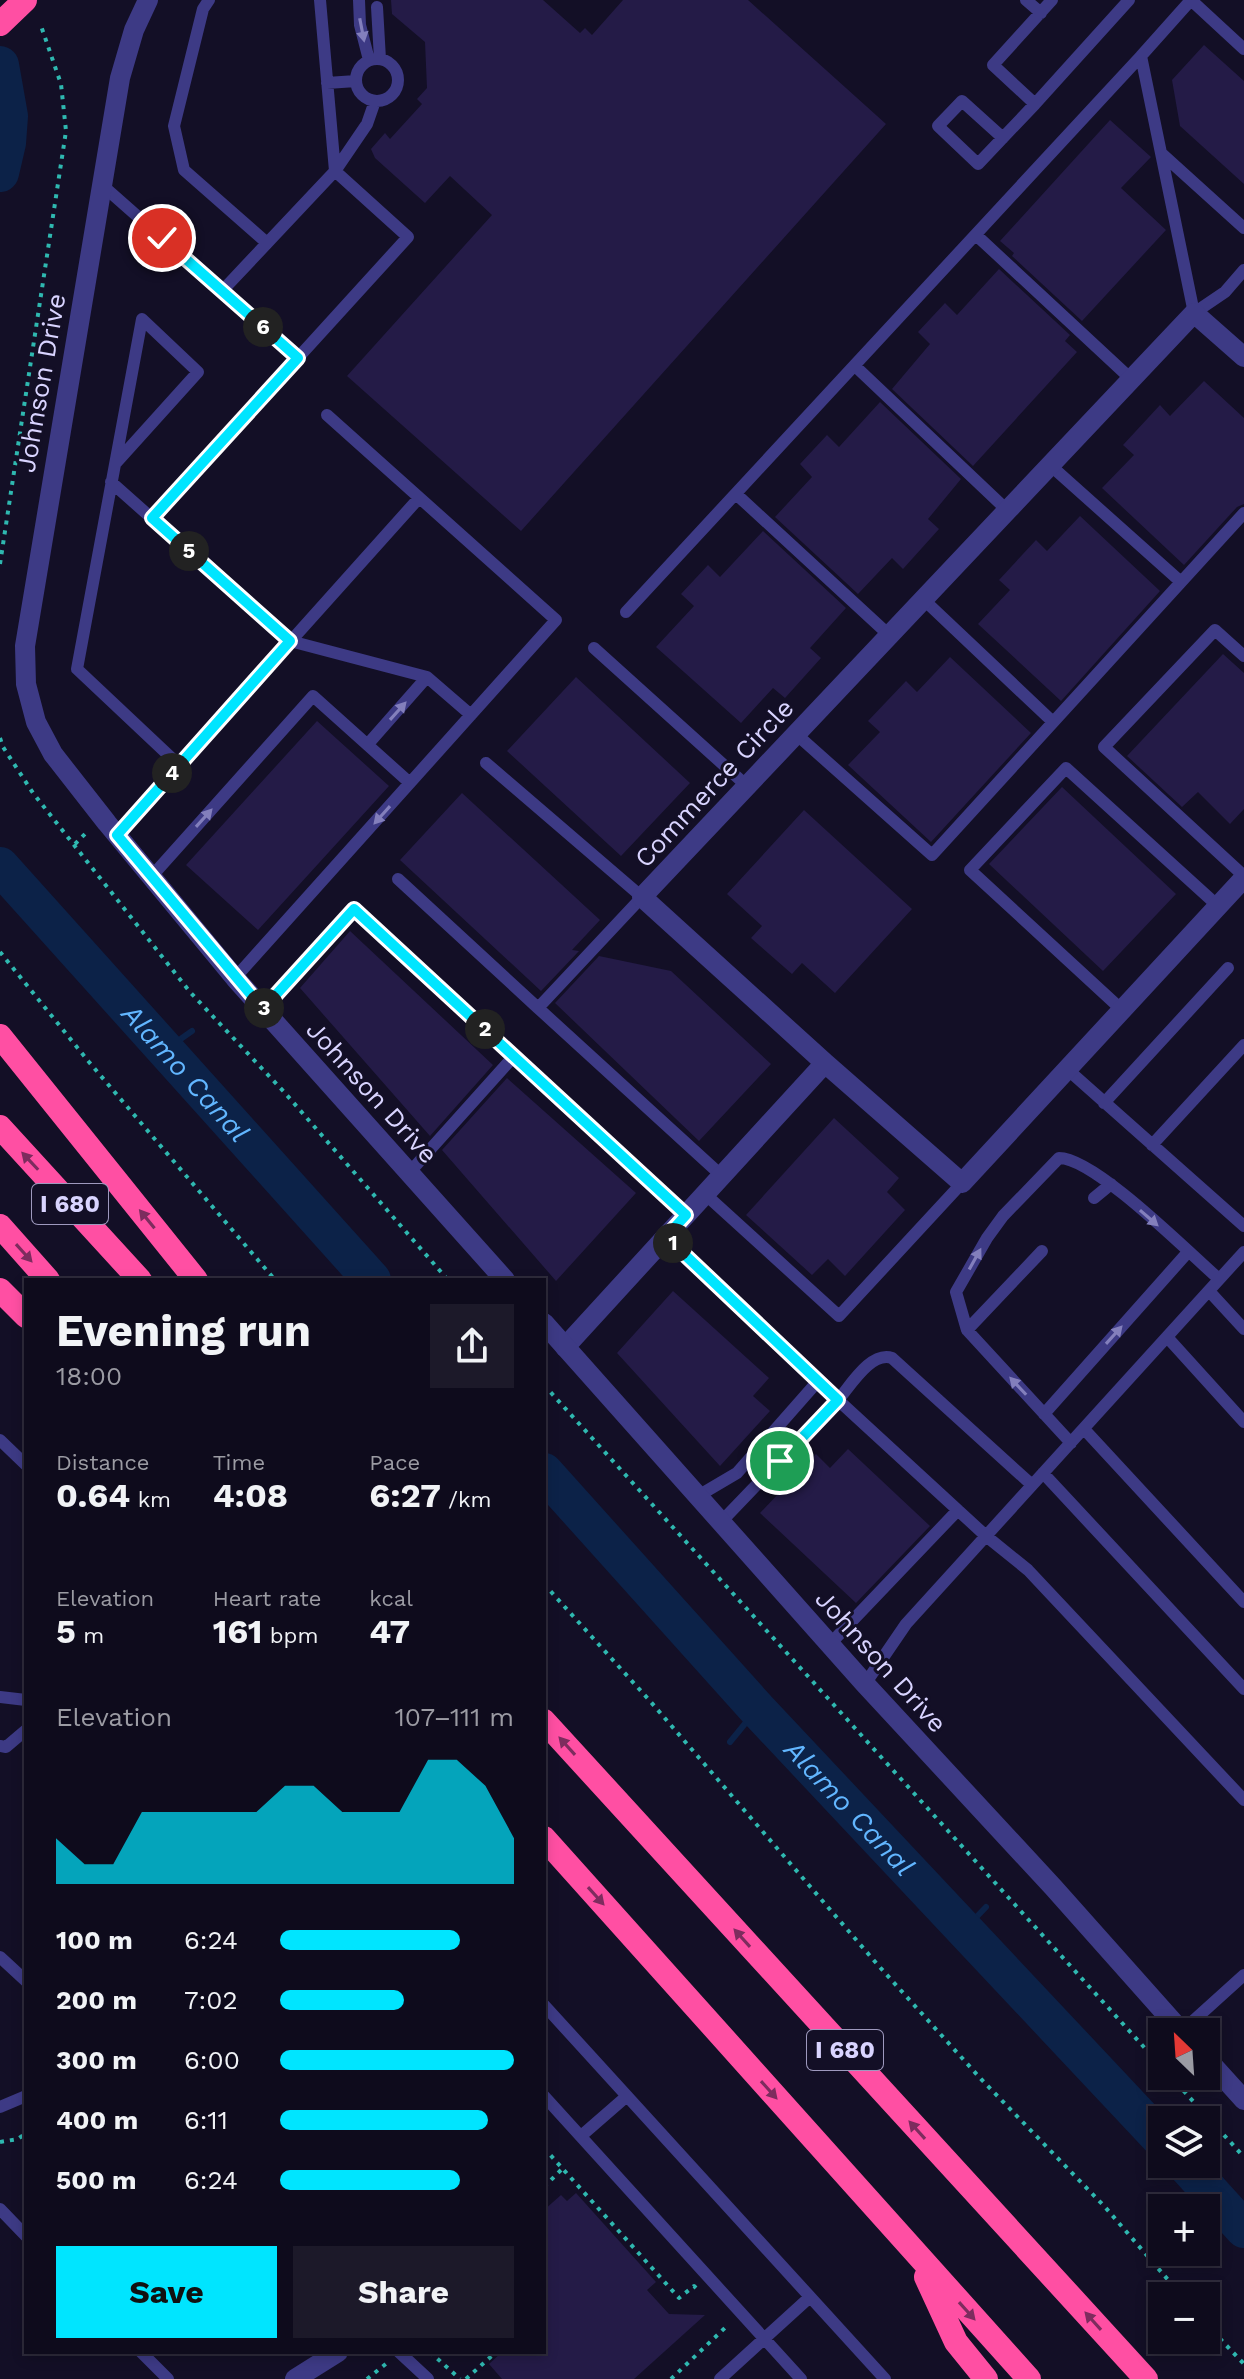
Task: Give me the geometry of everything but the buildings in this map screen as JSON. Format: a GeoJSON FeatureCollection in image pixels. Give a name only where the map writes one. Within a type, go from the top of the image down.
{"type":"FeatureCollection","features":[{"type":"Feature","properties":{"kind":"highway"},"geometry":{"type":"LineString","coordinates":[[0,24],[25,0]]}},
{"type":"Feature","properties":{"kind":"highway"},"geometry":{"type":"LineString","coordinates":[[0,1036],[194,1278]]}},
{"type":"Feature","properties":{"kind":"highway","name":"I 680"},"geometry":{"type":"LineString","coordinates":[[0,1127],[138,1278]]}},
{"type":"Feature","properties":{"kind":"highway","name":"I 680"},"geometry":{"type":"LineString","coordinates":[[0,1226],[46,1278]]}},
{"type":"Feature","properties":{"kind":"highway"},"geometry":{"type":"LineString","coordinates":[[0,1290],[24,1314]]}},
{"type":"Feature","properties":{"kind":"highway","name":"I 680"},"geometry":{"type":"LineString","coordinates":[[546,1723],[1146,2379]]}},
{"type":"Feature","properties":{"kind":"highway"},"geometry":{"type":"LineString","coordinates":[[546,1840],[1029,2379]]}},
{"type":"Feature","properties":{"kind":"highway"},"geometry":{"type":"LineString","coordinates":[[914,2254],[956,2342],[986,2379]]}},
{"type":"Feature","properties":{"kind":"street","name":"Johnson Drive"},"geometry":{"type":"LineString","coordinates":[[148,0],[134,30],[120,78],[25,646],[26,684],[36,722],[53,754],[235,978],[503,1278]]}},
{"type":"Feature","properties":{"kind":"street"},"geometry":{"type":"LineString","coordinates":[[1194,313],[1244,357]]}},
{"type":"Feature","properties":{"kind":"street","name":"Commerce Circle"},"geometry":{"type":"LineString","coordinates":[[962,1183],[642,897],[1194,313]]}},
{"type":"Feature","properties":{"kind":"street"},"geometry":{"type":"LineString","coordinates":[[962,1183],[1244,877]]}},
{"type":"Feature","properties":{"kind":"street"},"geometry":{"type":"LineString","coordinates":[[565,1347],[825,1063]]}},
{"type":"Feature","properties":{"kind":"street","name":"Johnson Drive"},"geometry":{"type":"LineString","coordinates":[[546,1325],[865,1684],[1170,2018]]}},
{"type":"Feature","properties":{"kind":"street"},"geometry":{"type":"LineString","coordinates":[[1220,2073],[1244,2100]]}},
{"type":"Feature","properties":{"kind":"street"},"geometry":{"type":"LineString","coordinates":[[295,2379],[335,2354]]}},
{"type":"Feature","properties":{"kind":"lane"},"geometry":{"type":"LineString","coordinates":[[209,0],[203,9],[174,126],[184,170],[267,243]]}},
{"type":"Feature","properties":{"kind":"lane"},"geometry":{"type":"LineString","coordinates":[[152,518],[408,237],[335,171],[320,0]]}},
{"type":"Feature","properties":{"kind":"lane"},"geometry":{"type":"LineString","coordinates":[[359,0],[360,25],[375,60],[395,68],[399,82],[393,95],[375,101],[361,94],[356,81],[359,69],[375,60]]}},
{"type":"Feature","properties":{"kind":"lane"},"geometry":{"type":"LineString","coordinates":[[1026,0],[1041,13]]}},
{"type":"Feature","properties":{"kind":"lane"},"geometry":{"type":"LineString","coordinates":[[1035,104],[993,65],[1052,0]]}},
{"type":"Feature","properties":{"kind":"lane"},"geometry":{"type":"LineString","coordinates":[[1003,138],[962,101],[938,126],[978,164],[1003,138],[1035,104],[1129,0]]}},
{"type":"Feature","properties":{"kind":"lane"},"geometry":{"type":"LineString","coordinates":[[626,612],[1191,0],[1244,49]]}},
{"type":"Feature","properties":{"kind":"lane"},"geometry":{"type":"LineString","coordinates":[[375,60],[377,7]]}},
{"type":"Feature","properties":{"kind":"lane"},"geometry":{"type":"LineString","coordinates":[[1141,56],[1194,313],[1225,292],[1244,270]]}},
{"type":"Feature","properties":{"kind":"lane"},"geometry":{"type":"LineString","coordinates":[[327,83],[356,81]]}},
{"type":"Feature","properties":{"kind":"lane"},"geometry":{"type":"LineString","coordinates":[[222,291],[335,171],[367,124],[375,101]]}},
{"type":"Feature","properties":{"kind":"lane"},"geometry":{"type":"LineString","coordinates":[[1161,153],[1244,228]]}},
{"type":"Feature","properties":{"kind":"lane"},"geometry":{"type":"LineString","coordinates":[[102,185],[298,358]]}},
{"type":"Feature","properties":{"kind":"lane"},"geometry":{"type":"LineString","coordinates":[[976,235],[1131,379]]}},
{"type":"Feature","properties":{"kind":"lane"},"geometry":{"type":"LineString","coordinates":[[115,464],[198,372],[142,319],[111,482],[77,669],[179,765]]}},
{"type":"Feature","properties":{"kind":"lane"},"geometry":{"type":"LineString","coordinates":[[855,366],[1007,510]]}},
{"type":"Feature","properties":{"kind":"lane"},"geometry":{"type":"LineString","coordinates":[[235,978],[556,620],[327,415]]}},
{"type":"Feature","properties":{"kind":"lane"},"geometry":{"type":"LineString","coordinates":[[1050,465],[1181,582]]}},
{"type":"Feature","properties":{"kind":"lane"},"geometry":{"type":"LineString","coordinates":[[111,482],[290,641],[427,677],[471,715]]}},
{"type":"Feature","properties":{"kind":"lane"},"geometry":{"type":"LineString","coordinates":[[736,494],[889,635]]}},
{"type":"Feature","properties":{"kind":"lane"},"geometry":{"type":"LineString","coordinates":[[117,835],[419,498]]}},
{"type":"Feature","properties":{"kind":"lane"},"geometry":{"type":"LineString","coordinates":[[796,734],[932,855],[1244,513]]}},
{"type":"Feature","properties":{"kind":"lane"},"geometry":{"type":"LineString","coordinates":[[923,599],[1053,722]]}},
{"type":"Feature","properties":{"kind":"lane"},"geometry":{"type":"LineString","coordinates":[[1244,656],[1215,630],[1104,747],[1244,877]]}},
{"type":"Feature","properties":{"kind":"lane"},"geometry":{"type":"LineString","coordinates":[[594,648],[747,786]]}},
{"type":"Feature","properties":{"kind":"lane"},"geometry":{"type":"LineString","coordinates":[[368,744],[427,677]]}},
{"type":"Feature","properties":{"kind":"lane"},"geometry":{"type":"LineString","coordinates":[[152,876],[313,696],[410,783]]}},
{"type":"Feature","properties":{"kind":"lane"},"geometry":{"type":"LineString","coordinates":[[486,763],[642,897],[538,1008]]}},
{"type":"Feature","properties":{"kind":"lane"},"geometry":{"type":"LineString","coordinates":[[1122,1010],[970,870],[1066,768],[1218,906]]}},
{"type":"Feature","properties":{"kind":"lane"},"geometry":{"type":"LineString","coordinates":[[398,879],[722,1176]]}},
{"type":"Feature","properties":{"kind":"lane"},"geometry":{"type":"LineString","coordinates":[[263,1009],[354,909],[686,1215]]}},
{"type":"Feature","properties":{"kind":"lane"},"geometry":{"type":"LineString","coordinates":[[1104,1103],[1228,968]]}},
{"type":"Feature","properties":{"kind":"lane"},"geometry":{"type":"LineString","coordinates":[[1152,1145],[1244,1045]]}},
{"type":"Feature","properties":{"kind":"lane"},"geometry":{"type":"LineString","coordinates":[[409,1173],[514,1056]]}},
{"type":"Feature","properties":{"kind":"lane"},"geometry":{"type":"LineString","coordinates":[[1067,1069],[1244,1226]]}},
{"type":"Feature","properties":{"kind":"lane"},"geometry":{"type":"LineString","coordinates":[[1071,1443],[967,1330],[956,1292],[1003,1216],[1059,1158],[1068,1158],[1111,1184],[1219,1279]]}},
{"type":"Feature","properties":{"kind":"lane"},"geometry":{"type":"LineString","coordinates":[[705,1194],[839,1316],[962,1183]]}},
{"type":"Feature","properties":{"kind":"lane"},"geometry":{"type":"LineString","coordinates":[[1094,1198],[1111,1184]]}},
{"type":"Feature","properties":{"kind":"lane"},"geometry":{"type":"LineString","coordinates":[[666,1237],[838,1400],[986,1536],[1028,1570],[1244,1800]]}},
{"type":"Feature","properties":{"kind":"lane"},"geometry":{"type":"LineString","coordinates":[[967,1330],[1042,1251]]}},
{"type":"Feature","properties":{"kind":"lane"},"geometry":{"type":"LineString","coordinates":[[1044,1414],[1188,1252]]}},
{"type":"Feature","properties":{"kind":"lane"},"geometry":{"type":"LineString","coordinates":[[865,1684],[906,1624],[1244,1252]]}},
{"type":"Feature","properties":{"kind":"lane"},"geometry":{"type":"LineString","coordinates":[[1209,1291],[1244,1329]]}},
{"type":"Feature","properties":{"kind":"lane"},"geometry":{"type":"LineString","coordinates":[[1167,1337],[1244,1422]]}},
{"type":"Feature","properties":{"kind":"lane"},"geometry":{"type":"LineString","coordinates":[[721,1522],[874,1359],[883,1356],[892,1358],[1032,1485]]}},
{"type":"Feature","properties":{"kind":"lane"},"geometry":{"type":"LineString","coordinates":[[698,1496],[737,1473],[818,1381]]}},
{"type":"Feature","properties":{"kind":"lane"},"geometry":{"type":"LineString","coordinates":[[1084,1429],[1244,1602]]}},
{"type":"Feature","properties":{"kind":"lane"},"geometry":{"type":"LineString","coordinates":[[0,1440],[24,1463]]}},
{"type":"Feature","properties":{"kind":"lane"},"geometry":{"type":"LineString","coordinates":[[1043,1473],[1244,1689]]}},
{"type":"Feature","properties":{"kind":"lane"},"geometry":{"type":"LineString","coordinates":[[830,1644],[958,1510]]}},
{"type":"Feature","properties":{"kind":"lane"},"geometry":{"type":"LineString","coordinates":[[0,1697],[24,1700]]}},
{"type":"Feature","properties":{"kind":"lane"},"geometry":{"type":"LineString","coordinates":[[0,1746],[6,1747],[24,1732]]}},
{"type":"Feature","properties":{"kind":"lane"},"geometry":{"type":"LineString","coordinates":[[0,1957],[24,1979]]}},
{"type":"Feature","properties":{"kind":"lane"},"geometry":{"type":"LineString","coordinates":[[1197,2018],[1244,1975]]}},
{"type":"Feature","properties":{"kind":"lane"},"geometry":{"type":"LineString","coordinates":[[546,2007],[885,2379]]}},
{"type":"Feature","properties":{"kind":"lane"},"geometry":{"type":"LineString","coordinates":[[581,2136],[627,2096]]}},
{"type":"Feature","properties":{"kind":"lane"},"geometry":{"type":"LineString","coordinates":[[0,2107],[24,2097]]}},
{"type":"Feature","properties":{"kind":"lane"},"geometry":{"type":"LineString","coordinates":[[546,2098],[801,2379]]}},
{"type":"Feature","properties":{"kind":"lane"},"geometry":{"type":"LineString","coordinates":[[0,2209],[24,2234]]}},
{"type":"Feature","properties":{"kind":"lane"},"geometry":{"type":"LineString","coordinates":[[720,2379],[810,2297]]}},
{"type":"Feature","properties":{"kind":"lane"},"geometry":{"type":"LineString","coordinates":[[143,2354],[168,2379]]}},
{"type":"Feature","properties":{"kind":"lane"},"geometry":{"type":"LineString","coordinates":[[401,2354],[428,2379]]}},
{"type":"Feature","properties":{"kind":"path"},"geometry":{"type":"LineString","coordinates":[[0,564],[66,131],[61,84],[40,23]]}},
{"type":"Feature","properties":{"kind":"path"},"geometry":{"type":"LineString","coordinates":[[0,738],[33,793],[190,992],[285,1093],[446,1278]]}},
{"type":"Feature","properties":{"kind":"path"},"geometry":{"type":"LineString","coordinates":[[0,952],[89,1062],[273,1278]]}},
{"type":"Feature","properties":{"kind":"path"},"geometry":{"type":"LineString","coordinates":[[546,1387],[1148,2052]]}},
{"type":"Feature","properties":{"kind":"path"},"geometry":{"type":"LineString","coordinates":[[546,1586],[661,1713],[877,1964],[981,2079],[1105,2207],[1170,2282]]}},
{"type":"Feature","properties":{"kind":"path"},"geometry":{"type":"LineString","coordinates":[[1183,2090],[1244,2157]]}},
{"type":"Feature","properties":{"kind":"path"},"geometry":{"type":"LineString","coordinates":[[0,2142],[18,2139],[24,2134]]}},
{"type":"Feature","properties":{"kind":"path"},"geometry":{"type":"LineString","coordinates":[[546,2150],[679,2298],[694,2286],[703,2296]]}},
{"type":"Feature","properties":{"kind":"path"},"geometry":{"type":"LineString","coordinates":[[546,2185],[562,2169]]}},
{"type":"Feature","properties":{"kind":"path"},"geometry":{"type":"LineString","coordinates":[[671,2379],[730,2325],[721,2315]]}},
{"type":"Feature","properties":{"kind":"path"},"geometry":{"type":"LineString","coordinates":[[1220,2339],[1244,2364]]}},
{"type":"Feature","properties":{"kind":"path"},"geometry":{"type":"LineString","coordinates":[[367,2379],[399,2354]]}},
{"type":"Feature","properties":{"kind":"path"},"geometry":{"type":"LineString","coordinates":[[432,2354],[460,2379]]}},
{"type":"Feature","properties":{"kind":"path"},"geometry":{"type":"LineString","coordinates":[[466,2379],[494,2354]]}},
{"type":"Feature","properties":{"kind":"waterway","name":"Alamo Canal"},"geometry":{"type":"LineString","coordinates":[[0,65],[9,116],[0,173]]}},
{"type":"Feature","properties":{"kind":"waterway","name":"Alamo Canal"},"geometry":{"type":"LineString","coordinates":[[0,866],[370,1278]]}},
{"type":"Feature","properties":{"kind":"waterway"},"geometry":{"type":"LineString","coordinates":[[165,1050],[192,1031]]}},
{"type":"Feature","properties":{"kind":"waterway","name":"Alamo Canal"},"geometry":{"type":"LineString","coordinates":[[546,1474],[757,1709],[1148,2125]]}},
{"type":"Feature","properties":{"kind":"waterway"},"geometry":{"type":"LineString","coordinates":[[730,1742],[757,1709]]}},
{"type":"Feature","properties":{"kind":"waterway"},"geometry":{"type":"LineString","coordinates":[[965,1929],[986,1907]]}},
{"type":"Feature","properties":{"kind":"waterway","name":"Alamo Canal"},"geometry":{"type":"LineString","coordinates":[[1198,2178],[1244,2229]]}},
{"type":"Feature","properties":{"kind":"route"},"geometry":{"type":"LineString","coordinates":[[162,238],[298,358],[152,518],[290,641],[117,835],[263,1009],[354,909],[686,1215],[666,1237],[838,1400],[780,1461]]}}]}
